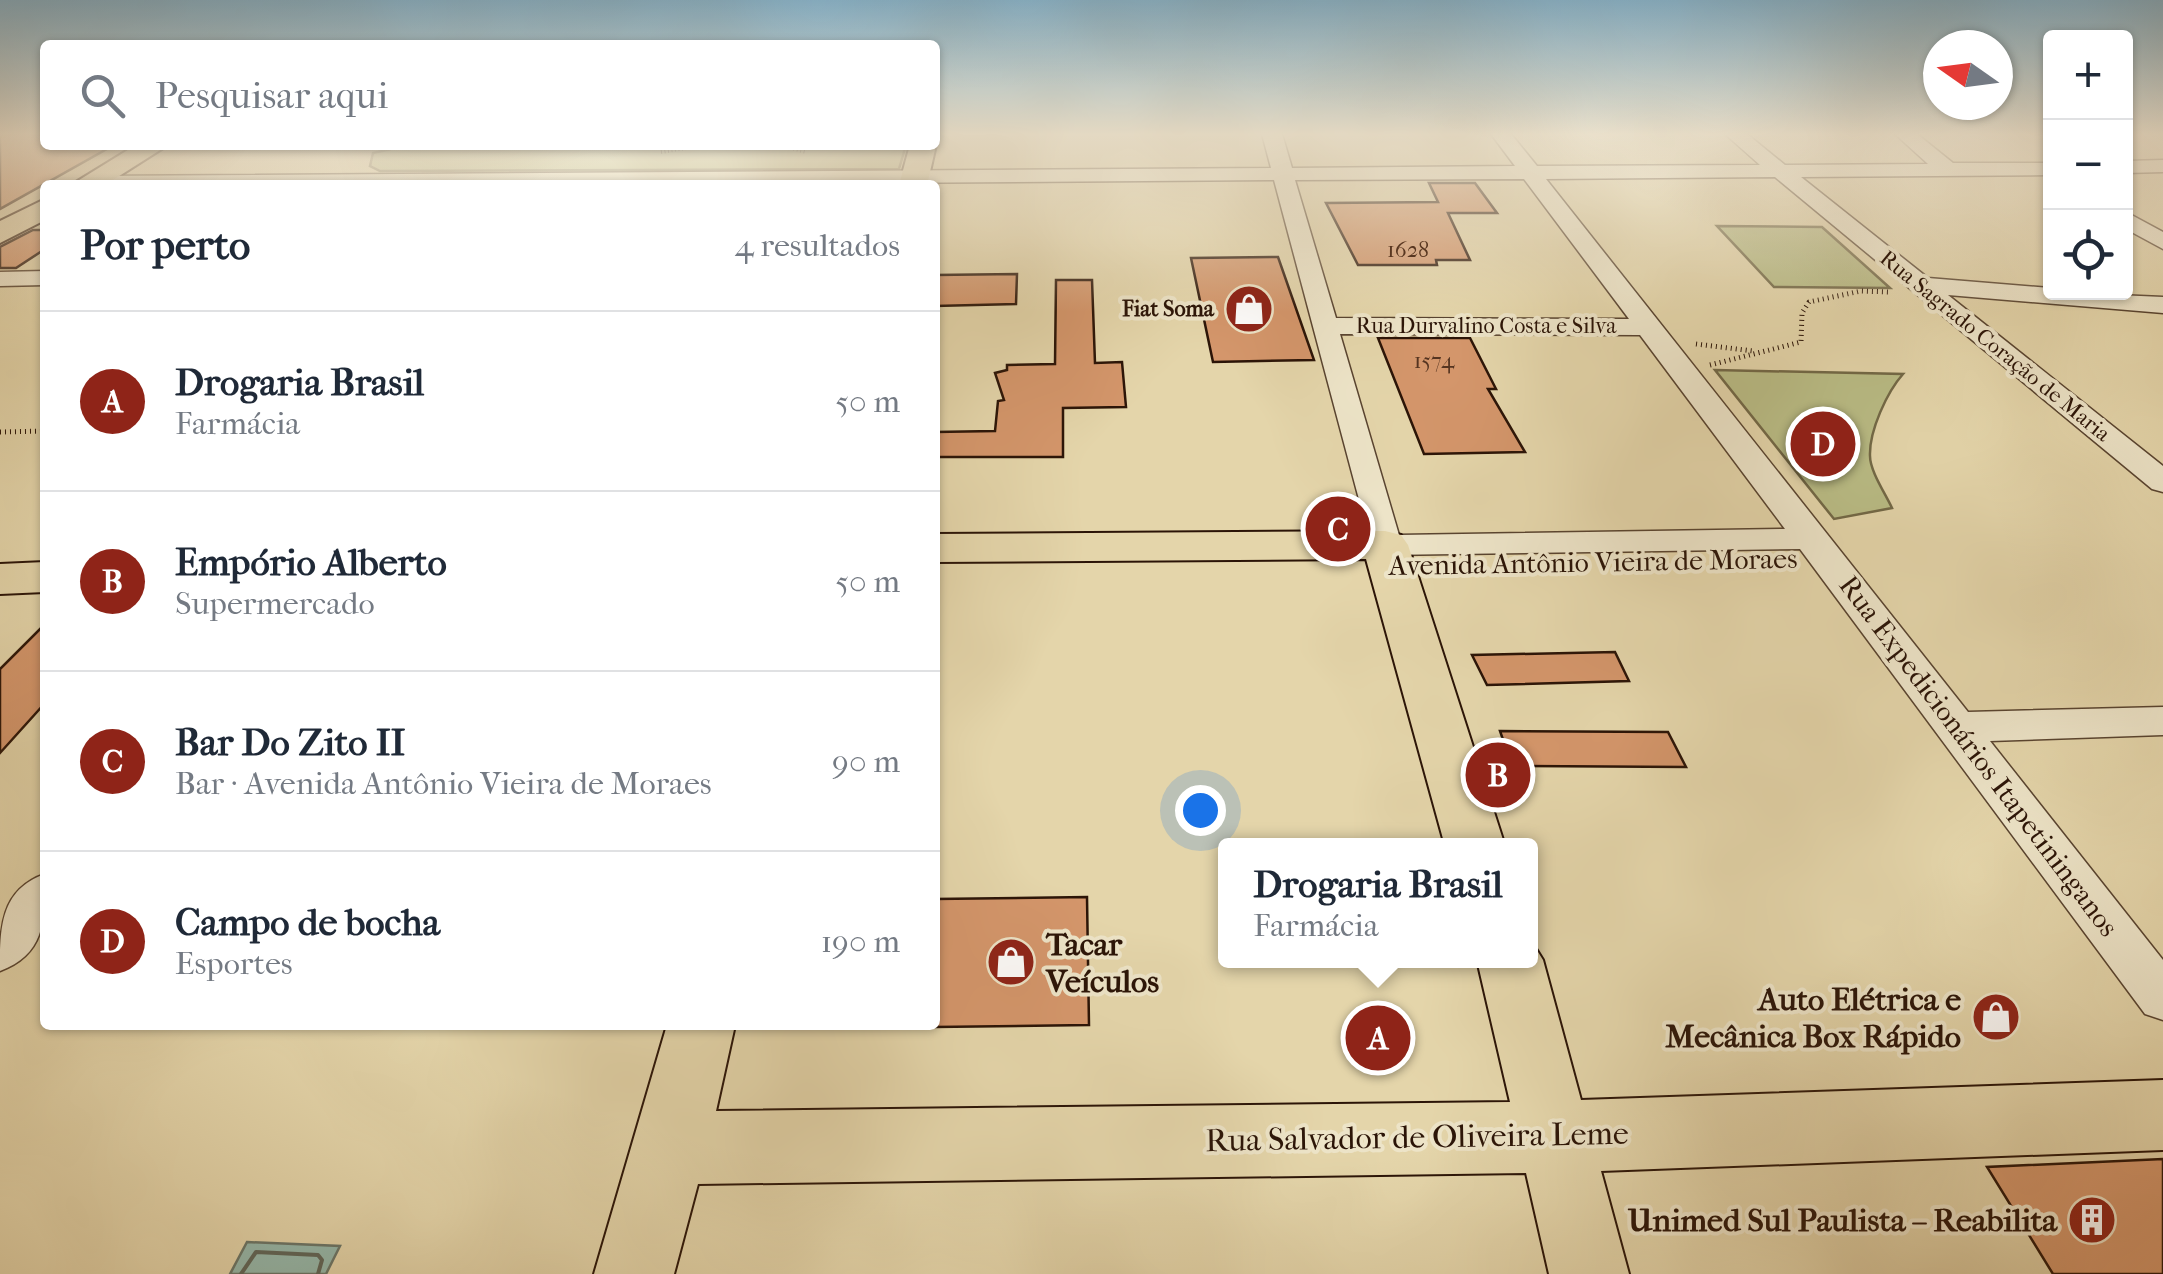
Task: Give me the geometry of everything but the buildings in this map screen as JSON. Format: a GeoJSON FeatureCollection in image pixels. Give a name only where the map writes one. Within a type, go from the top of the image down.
{"type":"FeatureCollection","features":[{"type":"Feature","properties":{"kind":"main road"},"geometry":{"type":"LineString","coordinates":[[0,234],[40,211]]}},
{"type":"Feature","properties":{"kind":"main road","name":"Avenida Antônio Vieira de Moraes"},"geometry":{"type":"LineString","coordinates":[[940,549],[1031,558]]}},
{"type":"Feature","properties":{"kind":"main road"},"geometry":{"type":"LineString","coordinates":[[1388,554],[1473,838]]}},
{"type":"Feature","properties":{"kind":"main road","name":"Avenida Antônio Vieira de Moraes"},"geometry":{"type":"LineString","coordinates":[[940,569],[1031,558],[1388,554]]}},
{"type":"Feature","properties":{"kind":"main road"},"geometry":{"type":"LineString","coordinates":[[0,560],[40,559]]}},
{"type":"Feature","properties":{"kind":"main road"},"geometry":{"type":"LineString","coordinates":[[0,579],[40,577]]}},
{"type":"Feature","properties":{"kind":"main road"},"geometry":{"type":"LineString","coordinates":[[1512,968],[1589,1264]]}},
{"type":"Feature","properties":{"kind":"main road"},"geometry":{"type":"LineString","coordinates":[[634,1274],[700,1030]]}},
{"type":"Feature","properties":{"kind":"main road","name":"Rua Salvador de Oliveira Leme"},"geometry":{"type":"LineString","coordinates":[[671,1148],[1556,1136],[2163,1115]]}},
{"type":"Feature","properties":{"kind":"street"},"geometry":{"type":"LineString","coordinates":[[1290,193],[1388,554]]}},
{"type":"Feature","properties":{"kind":"street","name":"Rua Expedicionários Itapetininganos"},"geometry":{"type":"LineString","coordinates":[[1548,193],[2163,998]]}},
{"type":"Feature","properties":{"kind":"street","name":"Rua Sagrado Coração de Maria"},"geometry":{"type":"LineString","coordinates":[[1807,193],[2163,482]]}},
{"type":"Feature","properties":{"kind":"street"},"geometry":{"type":"LineString","coordinates":[[2133,224],[2163,242]]}},
{"type":"Feature","properties":{"kind":"street"},"geometry":{"type":"LineString","coordinates":[[0,278],[40,278]]}},
{"type":"Feature","properties":{"kind":"street"},"geometry":{"type":"LineString","coordinates":[[1925,289],[2163,304]]}},
{"type":"Feature","properties":{"kind":"street","name":"Rua Durvalino Costa e Silva"},"geometry":{"type":"LineString","coordinates":[[1323,326],[1655,333]]}},
{"type":"Feature","properties":{"kind":"street","name":"Avenida Antônio Vieira de Moraes"},"geometry":{"type":"LineString","coordinates":[[1388,554],[1823,549]]}},
{"type":"Feature","properties":{"kind":"street"},"geometry":{"type":"LineString","coordinates":[[1957,727],[2163,721]]}},
{"type":"Feature","properties":{"kind":"street"},"geometry":{"type":"LineString","coordinates":[[0,950],[40,899]]}},
{"type":"Feature","properties":{"kind":"path"},"geometry":{"type":"LineString","coordinates":[[1685,372],[1801,342],[1802,313],[1809,302],[1862,291],[1925,289]]}},
{"type":"Feature","properties":{"kind":"path"},"geometry":{"type":"LineString","coordinates":[[1655,333],[1760,352]]}},
{"type":"Feature","properties":{"kind":"path"},"geometry":{"type":"LineString","coordinates":[[0,432],[40,432]]}},
{"type":"Feature","properties":{"kind":"green space"},"geometry":{"type":"Polygon","coordinates":[[[1717,226],[1822,227],[1890,288],[1774,287],[1717,226]]]}},
{"type":"Feature","properties":{"kind":"green space"},"geometry":{"type":"Polygon","coordinates":[[[1715,370],[1903,374],[1880,412],[1870,446],[1872,468],[1892,508],[1834,519],[1715,370]]]}},
{"type":"Feature","properties":{"kind":"water"},"geometry":{"type":"Polygon","coordinates":[[[247,1242],[340,1246],[326,1274],[230,1274],[247,1242]]]}},
{"type":"Feature","properties":{"kind":"place","name":"Fiat Soma"},"geometry":{"type":"Point","coordinates":[1249,309]}},
{"type":"Feature","properties":{"kind":"place","name":"Campo de bocha"},"geometry":{"type":"Point","coordinates":[1823,444]}},
{"type":"Feature","properties":{"kind":"place","name":"Bar Do Zito II"},"geometry":{"type":"Point","coordinates":[1338,529]}},
{"type":"Feature","properties":{"kind":"place","name":"Empório Alberto"},"geometry":{"type":"Point","coordinates":[1498,775]}},
{"type":"Feature","properties":{"kind":"place","name":"Tacar Veículos"},"geometry":{"type":"Point","coordinates":[1011,962]}},
{"type":"Feature","properties":{"kind":"place","name":"Auto Elétrica e Mecânica Box Rápido"},"geometry":{"type":"Point","coordinates":[1996,1017]}},
{"type":"Feature","properties":{"kind":"place","name":"Drogaria Brasil"},"geometry":{"type":"Point","coordinates":[1378,1038]}},
{"type":"Feature","properties":{"kind":"place","name":"Unimed Sul Paulista – Reabilita"},"geometry":{"type":"Point","coordinates":[2092,1220]}}]}
